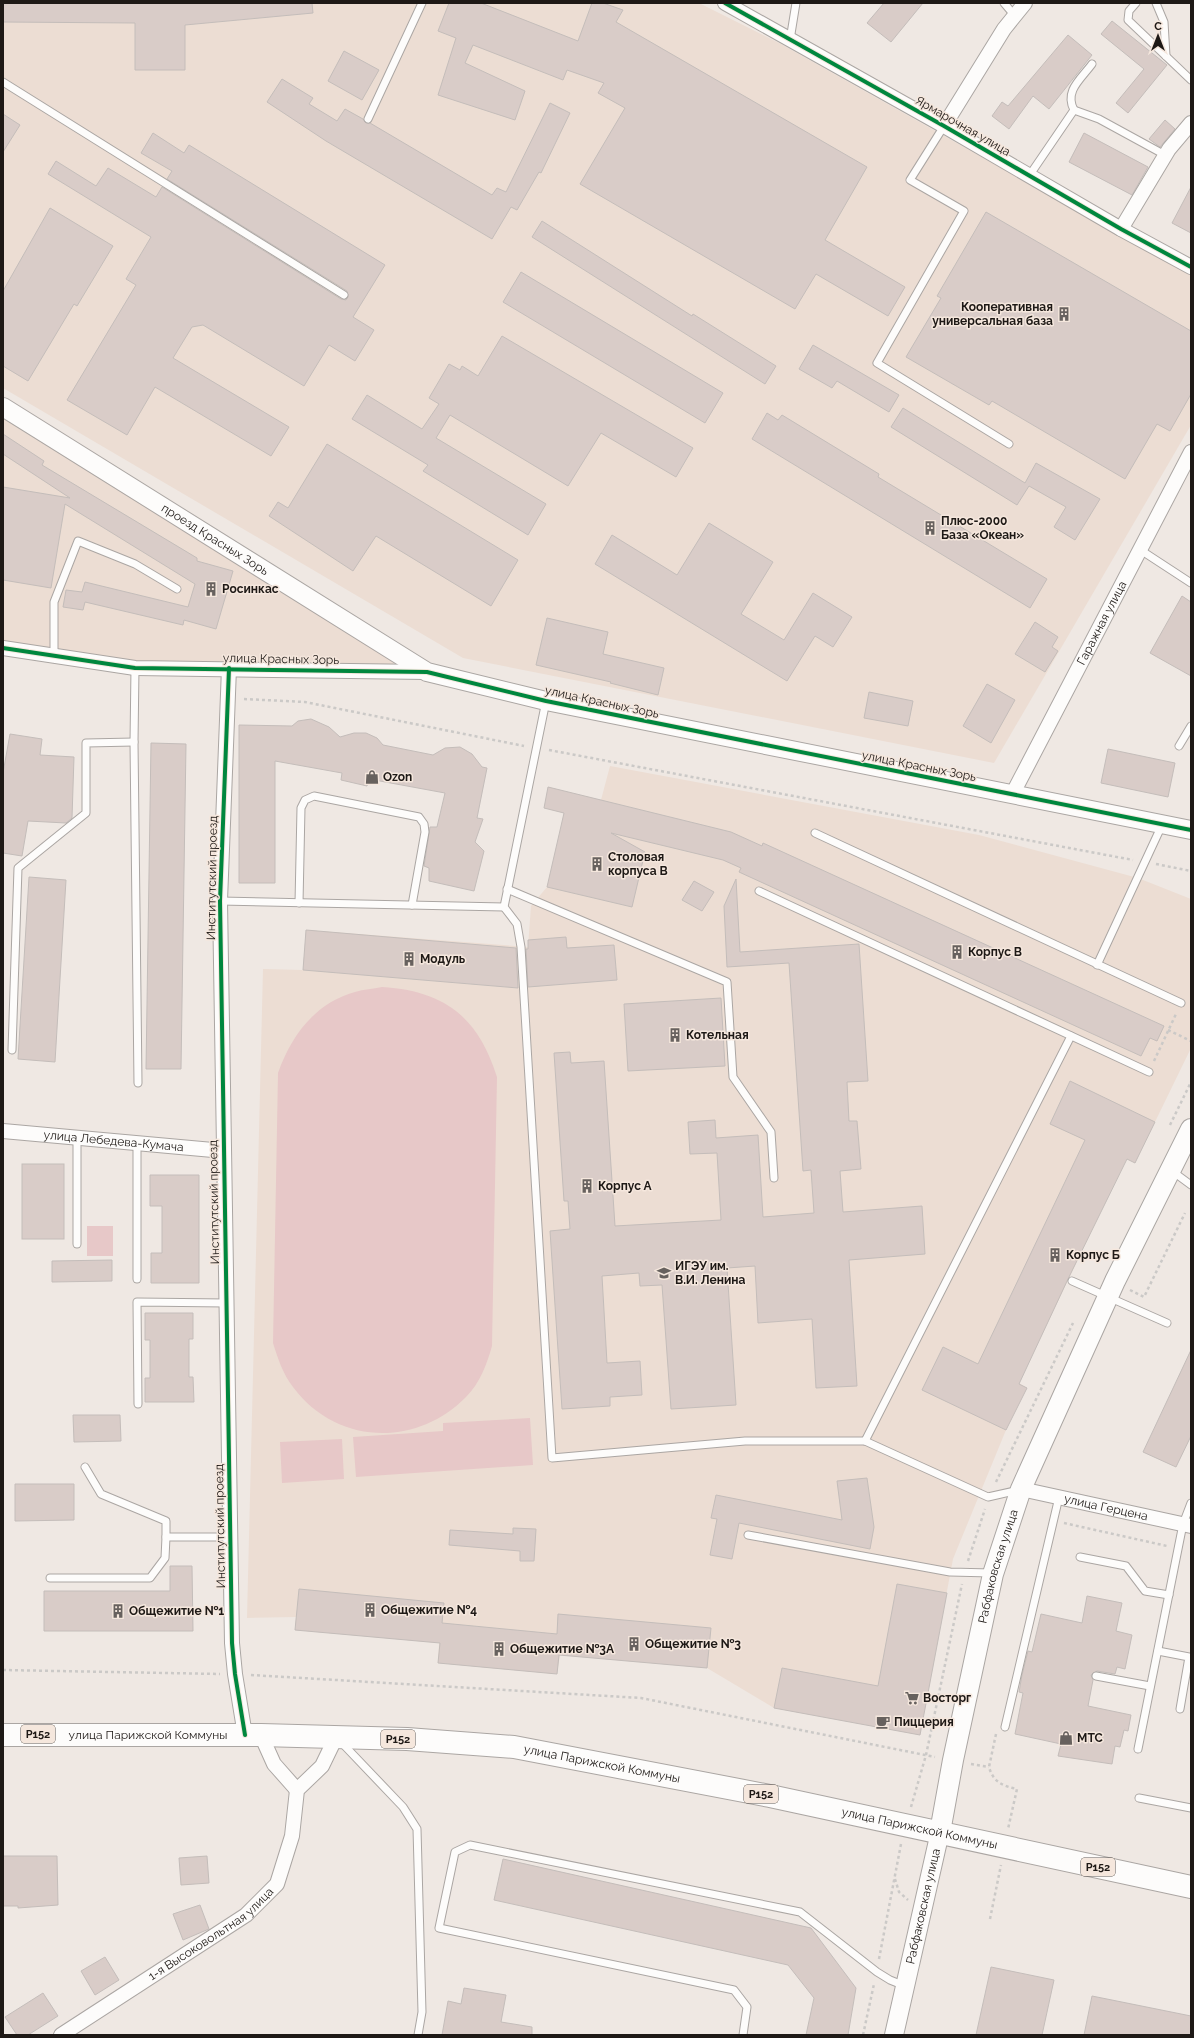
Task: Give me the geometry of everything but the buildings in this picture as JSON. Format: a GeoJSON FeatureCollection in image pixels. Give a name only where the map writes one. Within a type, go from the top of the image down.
{"type":"FeatureCollection","features":[{"type":"Feature","properties":{"kind":"main road","name":"Рабфаковская улица"},"geometry":{"type":"LineString","coordinates":[[940,1832],[953,1760],[993,1574],[1021,1489],[1112,1289],[1191,1129]]}},
{"type":"Feature","properties":{"kind":"main road","name":"улица Парижской Коммуны"},"geometry":{"type":"LineString","coordinates":[[3,1735],[253,1735],[449,1741],[514,1747],[770,1796],[1191,1886]]}},
{"type":"Feature","properties":{"kind":"street","name":"Ярмарочная улица"},"geometry":{"type":"LineString","coordinates":[[725,3],[944,126],[1121,230],[1191,267]]}},
{"type":"Feature","properties":{"kind":"street"},"geometry":{"type":"LineString","coordinates":[[944,126],[1004,29],[1025,3]]}},
{"type":"Feature","properties":{"kind":"street"},"geometry":{"type":"LineString","coordinates":[[1121,230],[1165,155],[1191,123]]}},
{"type":"Feature","properties":{"kind":"street","name":"проезд Красных Зорь"},"geometry":{"type":"LineString","coordinates":[[3,406],[427,672]]}},
{"type":"Feature","properties":{"kind":"street","name":"Гаражная улица"},"geometry":{"type":"LineString","coordinates":[[1012,795],[1139,549],[1191,452]]}},
{"type":"Feature","properties":{"kind":"street","name":"улица Красных Зорь"},"geometry":{"type":"LineString","coordinates":[[3,648],[136,668],[229,668],[427,672],[546,701],[1191,830]]}},
{"type":"Feature","properties":{"kind":"street","name":"Институтский проезд"},"geometry":{"type":"LineString","coordinates":[[229,668],[220,901],[232,1643],[235,1674],[253,1735]]}},
{"type":"Feature","properties":{"kind":"street","name":"улица Лебедева-Кумача"},"geometry":{"type":"LineString","coordinates":[[3,1131],[224,1151]]}},
{"type":"Feature","properties":{"kind":"street","name":"улица Герцена"},"geometry":{"type":"LineString","coordinates":[[1021,1489],[1187,1525]]}},
{"type":"Feature","properties":{"kind":"street"},"geometry":{"type":"LineString","coordinates":[[253,1735],[274,1764],[297,1790],[322,1766],[336,1737]]}},
{"type":"Feature","properties":{"kind":"street","name":"1-я Высоковольтная улица"},"geometry":{"type":"LineString","coordinates":[[62,2035],[246,1915],[277,1884],[292,1836],[297,1790]]}},
{"type":"Feature","properties":{"kind":"street","name":"Рабфаковская улица"},"geometry":{"type":"LineString","coordinates":[[894,2035],[940,1832]]}},
{"type":"Feature","properties":{"kind":"lane"},"geometry":{"type":"LineString","coordinates":[[368,119],[422,3]]}},
{"type":"Feature","properties":{"kind":"lane"},"geometry":{"type":"LineString","coordinates":[[790,40],[796,3]]}},
{"type":"Feature","properties":{"kind":"lane"},"geometry":{"type":"LineString","coordinates":[[1004,3],[1015,16]]}},
{"type":"Feature","properties":{"kind":"lane"},"geometry":{"type":"LineString","coordinates":[[1136,3],[1129,11],[1128,20],[1191,80]]}},
{"type":"Feature","properties":{"kind":"lane"},"geometry":{"type":"LineString","coordinates":[[1156,3],[1164,22],[1166,56]]}},
{"type":"Feature","properties":{"kind":"lane"},"geometry":{"type":"LineString","coordinates":[[1092,64],[1071,92],[1070,102],[1074,110],[1099,119],[1165,155]]}},
{"type":"Feature","properties":{"kind":"lane"},"geometry":{"type":"LineString","coordinates":[[3,82],[344,295]]}},
{"type":"Feature","properties":{"kind":"lane"},"geometry":{"type":"LineString","coordinates":[[1029,176],[1074,110]]}},
{"type":"Feature","properties":{"kind":"lane"},"geometry":{"type":"LineString","coordinates":[[944,126],[910,180],[964,211],[877,362],[1008,444]]}},
{"type":"Feature","properties":{"kind":"lane"},"geometry":{"type":"LineString","coordinates":[[54,656],[54,602],[78,541],[135,564],[177,589]]}},
{"type":"Feature","properties":{"kind":"lane"},"geometry":{"type":"LineString","coordinates":[[1139,549],[1191,583]]}},
{"type":"Feature","properties":{"kind":"lane"},"geometry":{"type":"LineString","coordinates":[[136,668],[134,742],[138,1083]]}},
{"type":"Feature","properties":{"kind":"lane"},"geometry":{"type":"LineString","coordinates":[[546,701],[504,908],[517,924],[521,948],[552,1458],[745,1441],[865,1441],[988,1497],[1021,1489]]}},
{"type":"Feature","properties":{"kind":"lane"},"geometry":{"type":"LineString","coordinates":[[1179,746],[1191,726]]}},
{"type":"Feature","properties":{"kind":"lane"},"geometry":{"type":"LineString","coordinates":[[12,1050],[18,868],[86,813],[86,743],[134,742]]}},
{"type":"Feature","properties":{"kind":"lane"},"geometry":{"type":"LineString","coordinates":[[299,903],[301,808],[305,800],[314,796],[419,817],[422,820],[425,832],[412,905]]}},
{"type":"Feature","properties":{"kind":"lane"},"geometry":{"type":"LineString","coordinates":[[1098,965],[1162,825]]}},
{"type":"Feature","properties":{"kind":"lane"},"geometry":{"type":"LineString","coordinates":[[815,833],[1181,1003]]}},
{"type":"Feature","properties":{"kind":"lane"},"geometry":{"type":"LineString","coordinates":[[507,888],[727,982],[733,1077],[771,1132],[774,1178]]}},
{"type":"Feature","properties":{"kind":"lane"},"geometry":{"type":"LineString","coordinates":[[758,891],[1149,1072]]}},
{"type":"Feature","properties":{"kind":"lane"},"geometry":{"type":"LineString","coordinates":[[220,901],[504,908]]}},
{"type":"Feature","properties":{"kind":"lane"},"geometry":{"type":"LineString","coordinates":[[865,1441],[1071,1036]]}},
{"type":"Feature","properties":{"kind":"lane"},"geometry":{"type":"LineString","coordinates":[[77,1138],[77,1244]]}},
{"type":"Feature","properties":{"kind":"lane"},"geometry":{"type":"LineString","coordinates":[[137,1143],[137,1279]]}},
{"type":"Feature","properties":{"kind":"lane"},"geometry":{"type":"LineString","coordinates":[[1171,1171],[1191,1185]]}},
{"type":"Feature","properties":{"kind":"lane"},"geometry":{"type":"LineString","coordinates":[[1072,1281],[1112,1289],[1167,1323]]}},
{"type":"Feature","properties":{"kind":"lane"},"geometry":{"type":"LineString","coordinates":[[138,1404],[137,1302],[226,1303]]}},
{"type":"Feature","properties":{"kind":"lane"},"geometry":{"type":"LineString","coordinates":[[50,1578],[150,1578],[165,1558],[166,1522],[100,1494],[85,1467]]}},
{"type":"Feature","properties":{"kind":"lane"},"geometry":{"type":"LineString","coordinates":[[1001,1728],[1059,1498]]}},
{"type":"Feature","properties":{"kind":"lane"},"geometry":{"type":"LineString","coordinates":[[1138,1749],[1169,1595],[1179,1549],[1187,1525],[1191,1503]]}},
{"type":"Feature","properties":{"kind":"lane"},"geometry":{"type":"LineString","coordinates":[[748,1535],[950,1572],[993,1574]]}},
{"type":"Feature","properties":{"kind":"lane"},"geometry":{"type":"LineString","coordinates":[[166,1538],[230,1538]]}},
{"type":"Feature","properties":{"kind":"lane"},"geometry":{"type":"LineString","coordinates":[[1080,1557],[1126,1566],[1145,1591],[1169,1595]]}},
{"type":"Feature","properties":{"kind":"lane"},"geometry":{"type":"LineString","coordinates":[[1158,1651],[1189,1657],[1180,1709]]}},
{"type":"Feature","properties":{"kind":"lane"},"geometry":{"type":"LineString","coordinates":[[1096,1676],[1150,1686]]}},
{"type":"Feature","properties":{"kind":"lane"},"geometry":{"type":"LineString","coordinates":[[336,1737],[403,1806],[417,1829],[422,2012],[418,2035]]}},
{"type":"Feature","properties":{"kind":"lane"},"geometry":{"type":"LineString","coordinates":[[1139,1798],[1191,1808]]}},
{"type":"Feature","properties":{"kind":"lane"},"geometry":{"type":"LineString","coordinates":[[743,2035],[746,2007],[734,1990],[439,1928],[454,1852],[470,1845],[800,1912],[877,1972],[890,1980],[906,1986]]}},
{"type":"Feature","properties":{"kind":"path"},"geometry":{"type":"LineString","coordinates":[[228,698],[305,702],[536,748],[1191,871]]}},
{"type":"Feature","properties":{"kind":"path"},"geometry":{"type":"LineString","coordinates":[[1149,1072],[1181,1003]]}},
{"type":"Feature","properties":{"kind":"path"},"geometry":{"type":"LineString","coordinates":[[1168,1030],[1191,1041]]}},
{"type":"Feature","properties":{"kind":"path"},"geometry":{"type":"LineString","coordinates":[[1112,1289],[1144,1297],[1185,1213]]}},
{"type":"Feature","properties":{"kind":"path"},"geometry":{"type":"LineString","coordinates":[[1054,1521],[1179,1549]]}},
{"type":"Feature","properties":{"kind":"path"},"geometry":{"type":"LineString","coordinates":[[3,1670],[235,1674],[641,1698],[926,1755]]}},
{"type":"Feature","properties":{"kind":"path"},"geometry":{"type":"LineString","coordinates":[[1001,1728],[989,1767],[990,1772],[1000,1784],[1017,1789]]}},
{"type":"Feature","properties":{"kind":"path"},"geometry":{"type":"LineString","coordinates":[[863,2035],[877,1972],[894,1875],[899,1892],[903,1897],[914,1902]]}},
{"type":"Feature","properties":{"kind":"shaded area"},"geometry":{"type":"Polygon","coordinates":[[[3,3],[699,3],[781,44],[1191,275],[1191,425],[994,763],[463,658],[3,388],[3,3]]]}},
{"type":"Feature","properties":{"kind":"shaded area"},"geometry":{"type":"Polygon","coordinates":[[[3,408],[421,670],[135,667],[3,646],[3,408]]]}},
{"type":"Feature","properties":{"kind":"shaded area","name":"ИГЭУ им. В.И. Ленина"},"geometry":{"type":"Polygon","coordinates":[[[610,766],[979,835],[1138,878],[1191,899],[1191,1048],[1135,1163],[1126,1159],[1019,1383],[1027,1388],[1006,1430],[953,1559],[920,1735],[774,1708],[707,1668],[560,1655],[557,1674],[438,1663],[439,1643],[295,1630],[296,1617],[247,1618],[263,969],[303,970],[306,930],[528,947],[531,906],[547,887],[564,813],[544,808],[548,787],[601,800],[610,766]]]}},
{"type":"Feature","properties":{"kind":"shaded area"},"geometry":{"type":"Polygon","coordinates":[[[382,987],[424,994],[441,1001],[456,1011],[469,1023],[480,1038],[497,1077],[492,1346],[488,1360],[471,1392],[446,1414],[424,1425],[401,1432],[377,1433],[353,1429],[331,1420],[311,1406],[293,1387],[286,1377],[273,1343],[278,1073],[290,1046],[306,1023],[316,1013],[341,997],[358,991],[382,987]]]}},
{"type":"Feature","properties":{"kind":"shaded area"},"geometry":{"type":"Polygon","coordinates":[[[87,1226],[113,1226],[113,1256],[87,1256],[87,1226]]]}},
{"type":"Feature","properties":{"kind":"shaded area"},"geometry":{"type":"Polygon","coordinates":[[[530,1418],[533,1465],[356,1477],[353,1437],[443,1431],[443,1423],[530,1418]]]}},
{"type":"Feature","properties":{"kind":"shaded area"},"geometry":{"type":"Polygon","coordinates":[[[342,1439],[344,1479],[282,1483],[280,1442],[342,1439]]]}},
{"type":"Feature","properties":{"kind":"cycle path"},"geometry":{"type":"LineString","coordinates":[[725,3],[944,126],[1121,229],[1191,267]]}},
{"type":"Feature","properties":{"kind":"cycle path"},"geometry":{"type":"LineString","coordinates":[[3,648],[135,668],[427,672],[546,701],[1191,830]]}},
{"type":"Feature","properties":{"kind":"cycle path"},"geometry":{"type":"LineString","coordinates":[[229,668],[220,901],[232,1643],[235,1674],[245,1735]]}},
{"type":"Feature","properties":{"kind":"place","name":"Кооперативная универсальная база"},"geometry":{"type":"Point","coordinates":[1064,314]}},
{"type":"Feature","properties":{"kind":"place","name":"Плюс-2000 База «Океан»"},"geometry":{"type":"Point","coordinates":[930,528]}},
{"type":"Feature","properties":{"kind":"place","name":"Росинкас"},"geometry":{"type":"Point","coordinates":[211,589]}},
{"type":"Feature","properties":{"kind":"place","name":"Ozon"},"geometry":{"type":"Point","coordinates":[372,777]}},
{"type":"Feature","properties":{"kind":"place","name":"Столовая корпуса В"},"geometry":{"type":"Point","coordinates":[597,864]}},
{"type":"Feature","properties":{"kind":"place","name":"Корпус В"},"geometry":{"type":"Point","coordinates":[957,952]}},
{"type":"Feature","properties":{"kind":"place","name":"Модуль"},"geometry":{"type":"Point","coordinates":[409,959]}},
{"type":"Feature","properties":{"kind":"place","name":"Котельная"},"geometry":{"type":"Point","coordinates":[675,1035]}},
{"type":"Feature","properties":{"kind":"place","name":"Корпус А"},"geometry":{"type":"Point","coordinates":[587,1186]}},
{"type":"Feature","properties":{"kind":"place","name":"Корпус Б"},"geometry":{"type":"Point","coordinates":[1055,1255]}},
{"type":"Feature","properties":{"kind":"place","name":"ИГЭУ им. В.И. Ленина"},"geometry":{"type":"Point","coordinates":[664,1273]}},
{"type":"Feature","properties":{"kind":"place","name":"Общежитие №4"},"geometry":{"type":"Point","coordinates":[370,1610]}},
{"type":"Feature","properties":{"kind":"place","name":"Общежитие №1"},"geometry":{"type":"Point","coordinates":[118,1611]}},
{"type":"Feature","properties":{"kind":"place","name":"Общежитие №3"},"geometry":{"type":"Point","coordinates":[634,1644]}},
{"type":"Feature","properties":{"kind":"place","name":"Общежитие №3А"},"geometry":{"type":"Point","coordinates":[499,1649]}},
{"type":"Feature","properties":{"kind":"place","name":"Восторг"},"geometry":{"type":"Point","coordinates":[912,1698]}},
{"type":"Feature","properties":{"kind":"place","name":"Пиццерия"},"geometry":{"type":"Point","coordinates":[883,1722]}},
{"type":"Feature","properties":{"kind":"place","name":"МТС"},"geometry":{"type":"Point","coordinates":[1066,1738]}}]}
